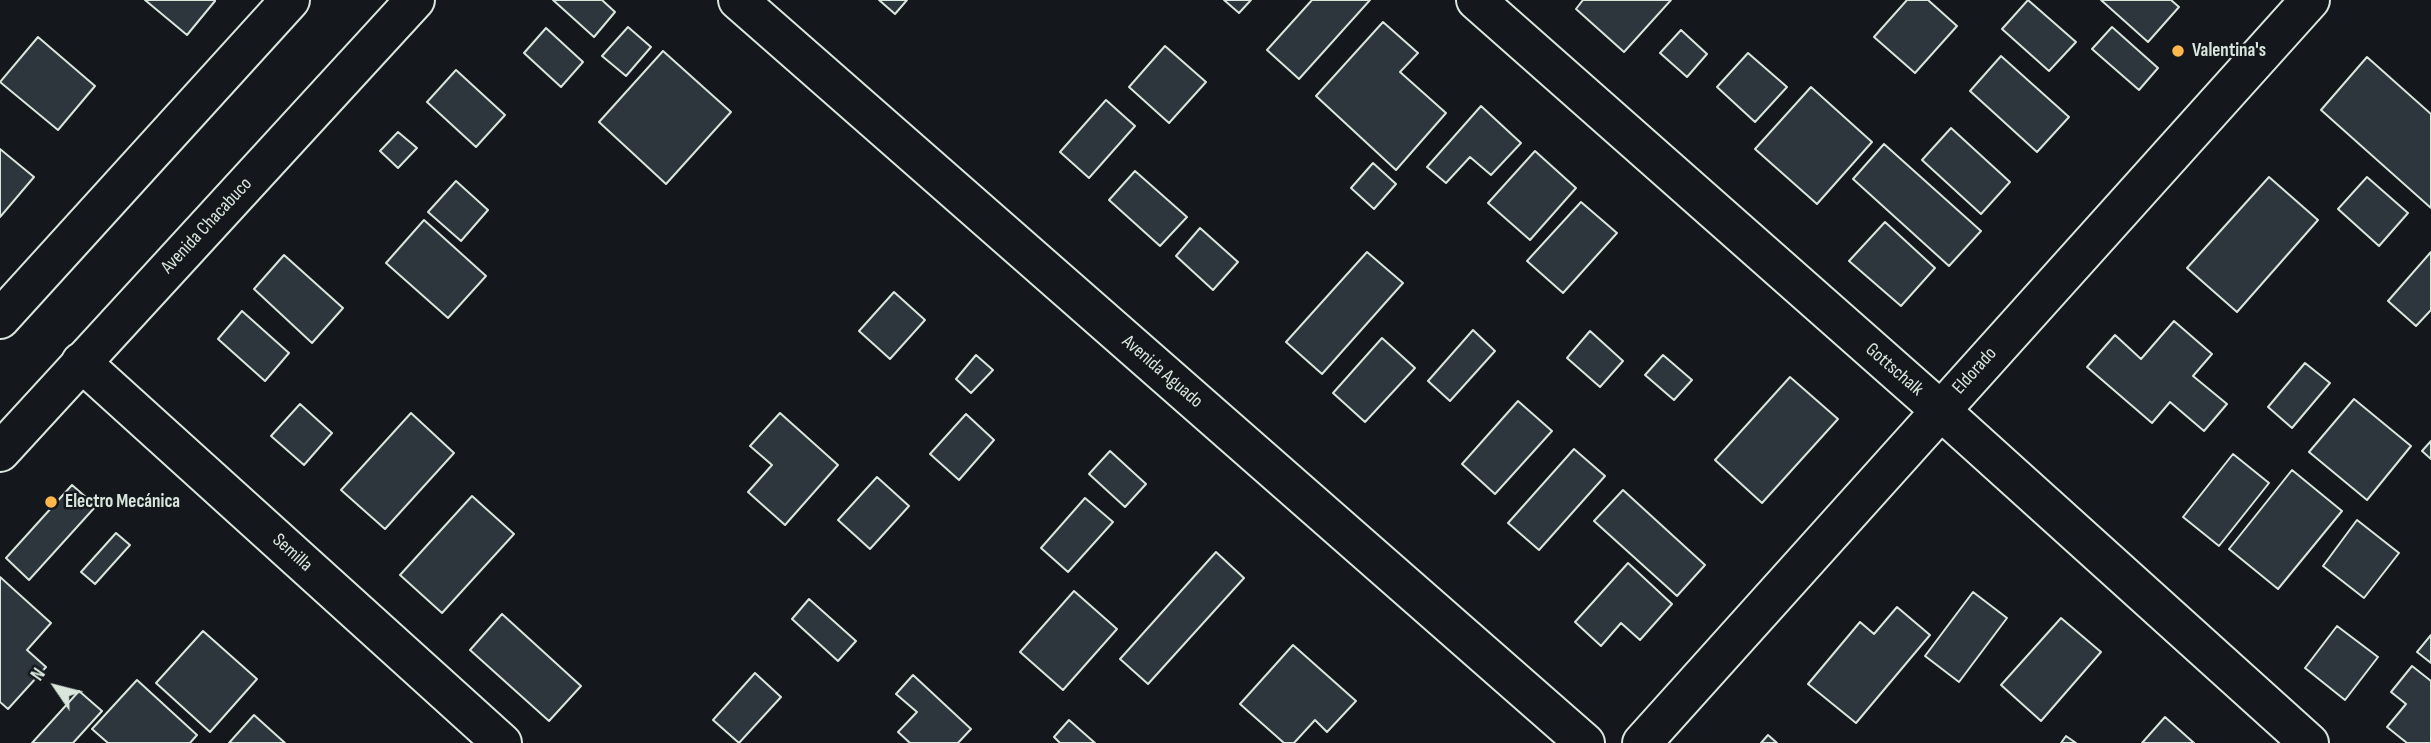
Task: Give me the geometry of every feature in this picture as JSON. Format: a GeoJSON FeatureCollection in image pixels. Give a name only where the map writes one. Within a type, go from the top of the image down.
{"type":"FeatureCollection","features":[{"type":"Feature","properties":{"kind":"street"},"geometry":{"type":"LineString","coordinates":[[0,319],[290,0]]}},
{"type":"Feature","properties":{"kind":"street","name":"Avenida Chacabuco"},"geometry":{"type":"LineString","coordinates":[[0,452],[415,0]]}},
{"type":"Feature","properties":{"kind":"street","name":"Avenida Aguado"},"geometry":{"type":"LineString","coordinates":[[738,0],[1585,743]]}},
{"type":"Feature","properties":{"kind":"street","name":"Gottschalk"},"geometry":{"type":"LineString","coordinates":[[1476,0],[1939,410],[2309,743]]}},
{"type":"Feature","properties":{"kind":"street","name":"Eldorado"},"geometry":{"type":"LineString","coordinates":[[1642,743],[2309,0]]}},
{"type":"Feature","properties":{"kind":"street","name":"Semilla"},"geometry":{"type":"LineString","coordinates":[[81,362],[502,743]]}},
{"type":"Feature","properties":{"kind":"building"},"geometry":{"type":"Polygon","coordinates":[[[145,0],[215,0],[215,1],[187,35],[145,0]]]}},
{"type":"Feature","properties":{"kind":"building"},"geometry":{"type":"Polygon","coordinates":[[[553,0],[602,0],[615,12],[594,37],[553,0]]]}},
{"type":"Feature","properties":{"kind":"building"},"geometry":{"type":"Polygon","coordinates":[[[879,0],[907,0],[895,14],[879,0]]]}},
{"type":"Feature","properties":{"kind":"building"},"geometry":{"type":"Polygon","coordinates":[[[1224,0],[1251,0],[1239,13],[1224,0]]]}},
{"type":"Feature","properties":{"kind":"building"},"geometry":{"type":"Polygon","coordinates":[[[1312,0],[1370,0],[1299,79],[1267,50],[1312,0]]]}},
{"type":"Feature","properties":{"kind":"building"},"geometry":{"type":"Polygon","coordinates":[[[1583,0],[1671,0],[1624,52],[1576,9],[1583,0]]]}},
{"type":"Feature","properties":{"kind":"building"},"geometry":{"type":"Polygon","coordinates":[[[1907,0],[1928,0],[1957,26],[1915,73],[1874,37],[1907,0]]]}},
{"type":"Feature","properties":{"kind":"building"},"geometry":{"type":"Polygon","coordinates":[[[2028,0],[2076,42],[2049,71],[2002,29],[2028,0]]]}},
{"type":"Feature","properties":{"kind":"building"},"geometry":{"type":"Polygon","coordinates":[[[2101,0],[2171,0],[2179,7],[2148,42],[2101,0]]]}},
{"type":"Feature","properties":{"kind":"building"},"geometry":{"type":"Polygon","coordinates":[[[1383,22],[1418,53],[1400,72],[1446,113],[1396,170],[1316,96],[1383,22]]]}},
{"type":"Feature","properties":{"kind":"building"},"geometry":{"type":"Polygon","coordinates":[[[628,27],[651,47],[626,76],[602,56],[628,27]]]}},
{"type":"Feature","properties":{"kind":"building"},"geometry":{"type":"Polygon","coordinates":[[[2112,27],[2158,68],[2139,90],[2092,49],[2112,27]]]}},
{"type":"Feature","properties":{"kind":"building"},"geometry":{"type":"Polygon","coordinates":[[[546,28],[583,62],[561,87],[524,53],[546,28]]]}},
{"type":"Feature","properties":{"kind":"building"},"geometry":{"type":"Polygon","coordinates":[[[1681,30],[1707,54],[1687,77],[1660,53],[1681,30]]]}},
{"type":"Feature","properties":{"kind":"building"},"geometry":{"type":"Polygon","coordinates":[[[38,37],[95,86],[58,130],[0,82],[38,37]]]}},
{"type":"Feature","properties":{"kind":"building"},"geometry":{"type":"Polygon","coordinates":[[[1165,46],[1206,82],[1169,123],[1129,87],[1165,46]]]}},
{"type":"Feature","properties":{"kind":"building"},"geometry":{"type":"Polygon","coordinates":[[[663,51],[731,112],[666,184],[599,122],[663,51]]]}},
{"type":"Feature","properties":{"kind":"building"},"geometry":{"type":"Polygon","coordinates":[[[1748,53],[1787,87],[1755,122],[1717,87],[1748,53]]]}},
{"type":"Feature","properties":{"kind":"building"},"geometry":{"type":"Polygon","coordinates":[[[2001,56],[2069,117],[2037,152],[1970,91],[2001,56]]]}},
{"type":"Feature","properties":{"kind":"building"},"geometry":{"type":"Polygon","coordinates":[[[2367,57],[2431,114],[2431,208],[2321,110],[2367,57]]]}},
{"type":"Feature","properties":{"kind":"building"},"geometry":{"type":"Polygon","coordinates":[[[456,70],[505,115],[476,147],[427,102],[456,70]]]}},
{"type":"Feature","properties":{"kind":"building"},"geometry":{"type":"Polygon","coordinates":[[[1811,87],[1872,142],[1817,204],[1755,149],[1811,87]]]}},
{"type":"Feature","properties":{"kind":"building"},"geometry":{"type":"Polygon","coordinates":[[[1106,100],[1135,126],[1089,178],[1060,152],[1106,100]]]}},
{"type":"Feature","properties":{"kind":"building"},"geometry":{"type":"Polygon","coordinates":[[[1481,106],[1521,143],[1491,175],[1470,157],[1446,183],[1427,167],[1481,106]]]}},
{"type":"Feature","properties":{"kind":"building"},"geometry":{"type":"Polygon","coordinates":[[[1951,128],[2010,182],[1981,214],[1922,160],[1951,128]]]}},
{"type":"Feature","properties":{"kind":"building"},"geometry":{"type":"Polygon","coordinates":[[[398,132],[417,148],[398,168],[380,151],[398,132]]]}},
{"type":"Feature","properties":{"kind":"building"},"geometry":{"type":"Polygon","coordinates":[[[1884,144],[1981,231],[1949,266],[1853,179],[1884,144]]]}},
{"type":"Feature","properties":{"kind":"building"},"geometry":{"type":"Polygon","coordinates":[[[0,149],[34,177],[0,217],[0,149]]]}},
{"type":"Feature","properties":{"kind":"building"},"geometry":{"type":"Polygon","coordinates":[[[1535,151],[1576,188],[1530,240],[1488,203],[1535,151]]]}},
{"type":"Feature","properties":{"kind":"building"},"geometry":{"type":"Polygon","coordinates":[[[1373,163],[1396,184],[1374,209],[1351,188],[1373,163]]]}},
{"type":"Feature","properties":{"kind":"building"},"geometry":{"type":"Polygon","coordinates":[[[1135,171],[1187,217],[1160,246],[1109,200],[1135,171]]]}},
{"type":"Feature","properties":{"kind":"building"},"geometry":{"type":"Polygon","coordinates":[[[2269,177],[2318,220],[2237,312],[2187,268],[2269,177]]]}},
{"type":"Feature","properties":{"kind":"building"},"geometry":{"type":"Polygon","coordinates":[[[2367,177],[2408,213],[2379,246],[2338,209],[2367,177]]]}},
{"type":"Feature","properties":{"kind":"building"},"geometry":{"type":"Polygon","coordinates":[[[456,181],[488,210],[461,241],[428,212],[456,181]]]}},
{"type":"Feature","properties":{"kind":"building"},"geometry":{"type":"Polygon","coordinates":[[[1581,202],[1617,233],[1563,293],[1527,261],[1581,202]]]}},
{"type":"Feature","properties":{"kind":"building"},"geometry":{"type":"Polygon","coordinates":[[[424,220],[486,276],[448,318],[386,263],[424,220]]]}},
{"type":"Feature","properties":{"kind":"building"},"geometry":{"type":"Polygon","coordinates":[[[1885,222],[1935,268],[1901,306],[1849,261],[1885,222]]]}},
{"type":"Feature","properties":{"kind":"building"},"geometry":{"type":"Polygon","coordinates":[[[1200,228],[1238,262],[1213,290],[1176,256],[1200,228]]]}},
{"type":"Feature","properties":{"kind":"building"},"geometry":{"type":"Polygon","coordinates":[[[1367,252],[1403,283],[1322,374],[1286,342],[1367,252]]]}},
{"type":"Feature","properties":{"kind":"building"},"geometry":{"type":"Polygon","coordinates":[[[2431,252],[2431,310],[2416,326],[2388,301],[2431,252]]]}},
{"type":"Feature","properties":{"kind":"building"},"geometry":{"type":"Polygon","coordinates":[[[284,255],[343,308],[312,343],[254,289],[284,255]]]}},
{"type":"Feature","properties":{"kind":"building"},"geometry":{"type":"Polygon","coordinates":[[[894,292],[925,320],[890,359],[859,331],[894,292]]]}},
{"type":"Feature","properties":{"kind":"building"},"geometry":{"type":"Polygon","coordinates":[[[242,311],[289,353],[265,381],[218,339],[242,311]]]}},
{"type":"Feature","properties":{"kind":"building"},"geometry":{"type":"Polygon","coordinates":[[[2174,321],[2212,354],[2193,376],[2227,404],[2204,431],[2170,402],[2152,423],[2087,367],[2115,335],[2141,359],[2174,321]]]}},
{"type":"Feature","properties":{"kind":"building"},"geometry":{"type":"Polygon","coordinates":[[[1473,330],[1495,351],[1450,401],[1428,381],[1473,330]]]}},
{"type":"Feature","properties":{"kind":"building"},"geometry":{"type":"Polygon","coordinates":[[[1590,331],[1623,361],[1600,387],[1567,358],[1590,331]]]}},
{"type":"Feature","properties":{"kind":"building"},"geometry":{"type":"Polygon","coordinates":[[[1382,338],[1415,368],[1365,422],[1333,393],[1382,338]]]}},
{"type":"Feature","properties":{"kind":"building"},"geometry":{"type":"Polygon","coordinates":[[[976,355],[993,370],[971,393],[956,379],[976,355]]]}},
{"type":"Feature","properties":{"kind":"building"},"geometry":{"type":"Polygon","coordinates":[[[1663,355],[1692,380],[1674,400],[1645,375],[1663,355]]]}},
{"type":"Feature","properties":{"kind":"building"},"geometry":{"type":"Polygon","coordinates":[[[2305,363],[2330,383],[2292,428],[2268,407],[2305,363]]]}},
{"type":"Feature","properties":{"kind":"building"},"geometry":{"type":"Polygon","coordinates":[[[1790,377],[1838,419],[1762,503],[1715,460],[1790,377]]]}},
{"type":"Feature","properties":{"kind":"building"},"geometry":{"type":"Polygon","coordinates":[[[2354,399],[2411,446],[2367,500],[2309,452],[2354,399]]]}},
{"type":"Feature","properties":{"kind":"building"},"geometry":{"type":"Polygon","coordinates":[[[1518,401],[1552,431],[1495,494],[1462,464],[1518,401]]]}},
{"type":"Feature","properties":{"kind":"building"},"geometry":{"type":"Polygon","coordinates":[[[300,404],[332,433],[304,465],[271,436],[300,404]]]}},
{"type":"Feature","properties":{"kind":"building"},"geometry":{"type":"Polygon","coordinates":[[[411,413],[454,453],[385,529],[341,490],[411,413]]]}},
{"type":"Feature","properties":{"kind":"building"},"geometry":{"type":"Polygon","coordinates":[[[780,413],[838,465],[785,525],[748,492],[772,465],[750,446],[780,413]]]}},
{"type":"Feature","properties":{"kind":"building"},"geometry":{"type":"Polygon","coordinates":[[[966,414],[994,440],[959,480],[930,454],[966,414]]]}},
{"type":"Feature","properties":{"kind":"building"},"geometry":{"type":"Polygon","coordinates":[[[2431,441],[2431,459],[2422,451],[2431,441]]]}},
{"type":"Feature","properties":{"kind":"building"},"geometry":{"type":"Polygon","coordinates":[[[1574,449],[1605,476],[1539,550],[1508,523],[1574,449]]]}},
{"type":"Feature","properties":{"kind":"building"},"geometry":{"type":"Polygon","coordinates":[[[1110,451],[1146,484],[1125,507],[1089,474],[1110,451]]]}},
{"type":"Feature","properties":{"kind":"building"},"geometry":{"type":"Polygon","coordinates":[[[2233,454],[2269,483],[2219,546],[2183,517],[2233,454]]]}},
{"type":"Feature","properties":{"kind":"building"},"geometry":{"type":"Polygon","coordinates":[[[2292,470],[2342,511],[2278,589],[2229,549],[2292,470]]]}},
{"type":"Feature","properties":{"kind":"building"},"geometry":{"type":"Polygon","coordinates":[[[877,477],[909,506],[870,549],[838,520],[877,477]]]}},
{"type":"Feature","properties":{"kind":"building"},"geometry":{"type":"Polygon","coordinates":[[[72,485],[96,506],[29,580],[6,558],[72,485]]]}},
{"type":"Feature","properties":{"kind":"building"},"geometry":{"type":"Polygon","coordinates":[[[1623,490],[1705,565],[1677,596],[1594,521],[1623,490]]]}},
{"type":"Feature","properties":{"kind":"building"},"geometry":{"type":"Polygon","coordinates":[[[472,496],[514,534],[442,613],[400,575],[472,496]]]}},
{"type":"Feature","properties":{"kind":"building"},"geometry":{"type":"Polygon","coordinates":[[[1085,498],[1113,522],[1068,572],[1041,548],[1085,498]]]}},
{"type":"Feature","properties":{"kind":"building"},"geometry":{"type":"Polygon","coordinates":[[[2357,520],[2399,553],[2364,598],[2323,566],[2357,520]]]}},
{"type":"Feature","properties":{"kind":"building"},"geometry":{"type":"Polygon","coordinates":[[[116,533],[130,545],[95,584],[81,572],[116,533]]]}},
{"type":"Feature","properties":{"kind":"building"},"geometry":{"type":"Polygon","coordinates":[[[1216,552],[1244,578],[1148,684],[1120,659],[1216,552]]]}},
{"type":"Feature","properties":{"kind":"building"},"geometry":{"type":"Polygon","coordinates":[[[1628,563],[1672,604],[1640,640],[1621,623],[1601,646],[1575,622],[1628,563]]]}},
{"type":"Feature","properties":{"kind":"building"},"geometry":{"type":"Polygon","coordinates":[[[0,577],[51,623],[27,650],[46,667],[8,709],[0,702],[0,577]]]}},
{"type":"Feature","properties":{"kind":"building"},"geometry":{"type":"Polygon","coordinates":[[[1074,591],[1117,629],[1063,690],[1020,652],[1074,591]]]}},
{"type":"Feature","properties":{"kind":"building"},"geometry":{"type":"Polygon","coordinates":[[[1973,592],[2007,618],[1959,682],[1925,656],[1973,592]]]}},
{"type":"Feature","properties":{"kind":"building"},"geometry":{"type":"Polygon","coordinates":[[[809,599],[856,641],[838,661],[792,619],[809,599]]]}},
{"type":"Feature","properties":{"kind":"building"},"geometry":{"type":"Polygon","coordinates":[[[1897,607],[1930,635],[1856,723],[1808,684],[1860,622],[1874,634],[1897,607]]]}},
{"type":"Feature","properties":{"kind":"building"},"geometry":{"type":"Polygon","coordinates":[[[502,614],[581,686],[549,721],[470,650],[502,614]]]}},
{"type":"Feature","properties":{"kind":"building"},"geometry":{"type":"Polygon","coordinates":[[[2061,618],[2101,652],[2041,721],[2001,685],[2061,618]]]}},
{"type":"Feature","properties":{"kind":"building"},"geometry":{"type":"Polygon","coordinates":[[[2337,626],[2378,657],[2345,700],[2305,668],[2337,626]]]}},
{"type":"Feature","properties":{"kind":"building"},"geometry":{"type":"Polygon","coordinates":[[[203,631],[257,679],[210,732],[156,683],[203,631]]]}},
{"type":"Feature","properties":{"kind":"building"},"geometry":{"type":"Polygon","coordinates":[[[2431,635],[2431,663],[2417,652],[2431,635]]]}},
{"type":"Feature","properties":{"kind":"building"},"geometry":{"type":"Polygon","coordinates":[[[1293,645],[1356,701],[1327,732],[1315,720],[1294,743],[1284,743],[1240,704],[1293,645]]]}},
{"type":"Feature","properties":{"kind":"building"},"geometry":{"type":"Polygon","coordinates":[[[2412,666],[2431,681],[2431,743],[2407,743],[2387,727],[2406,704],[2391,692],[2412,666]]]}},
{"type":"Feature","properties":{"kind":"building"},"geometry":{"type":"Polygon","coordinates":[[[755,673],[781,697],[739,743],[713,720],[755,673]]]}},
{"type":"Feature","properties":{"kind":"building"},"geometry":{"type":"Polygon","coordinates":[[[913,675],[971,729],[958,743],[910,743],[898,732],[917,712],[896,694],[913,675]]]}},
{"type":"Feature","properties":{"kind":"building"},"geometry":{"type":"Polygon","coordinates":[[[137,680],[197,735],[190,743],[108,743],[92,729],[137,680]]]}},
{"type":"Feature","properties":{"kind":"building"},"geometry":{"type":"Polygon","coordinates":[[[79,691],[102,711],[73,743],[32,743],[79,691]]]}},
{"type":"Feature","properties":{"kind":"building"},"geometry":{"type":"Polygon","coordinates":[[[254,715],[285,743],[229,743],[254,715]]]}},
{"type":"Feature","properties":{"kind":"building"},"geometry":{"type":"Polygon","coordinates":[[[2165,717],[2194,743],[2142,743],[2165,717]]]}},
{"type":"Feature","properties":{"kind":"building"},"geometry":{"type":"Polygon","coordinates":[[[1069,720],[1095,743],[1060,743],[1054,737],[1069,720]]]}},
{"type":"Feature","properties":{"kind":"building"},"geometry":{"type":"Polygon","coordinates":[[[1768,735],[1777,743],[1761,743],[1768,735]]]}},
{"type":"Feature","properties":{"kind":"building"},"geometry":{"type":"Polygon","coordinates":[[[2066,736],[2076,743],[2061,743],[2066,736]]]}},
{"type":"Feature","properties":{"kind":"place","name":"Valentina's"},"geometry":{"type":"Point","coordinates":[2178,51]}},
{"type":"Feature","properties":{"kind":"place","name":"Electro Mecánica"},"geometry":{"type":"Point","coordinates":[51,502]}}]}
